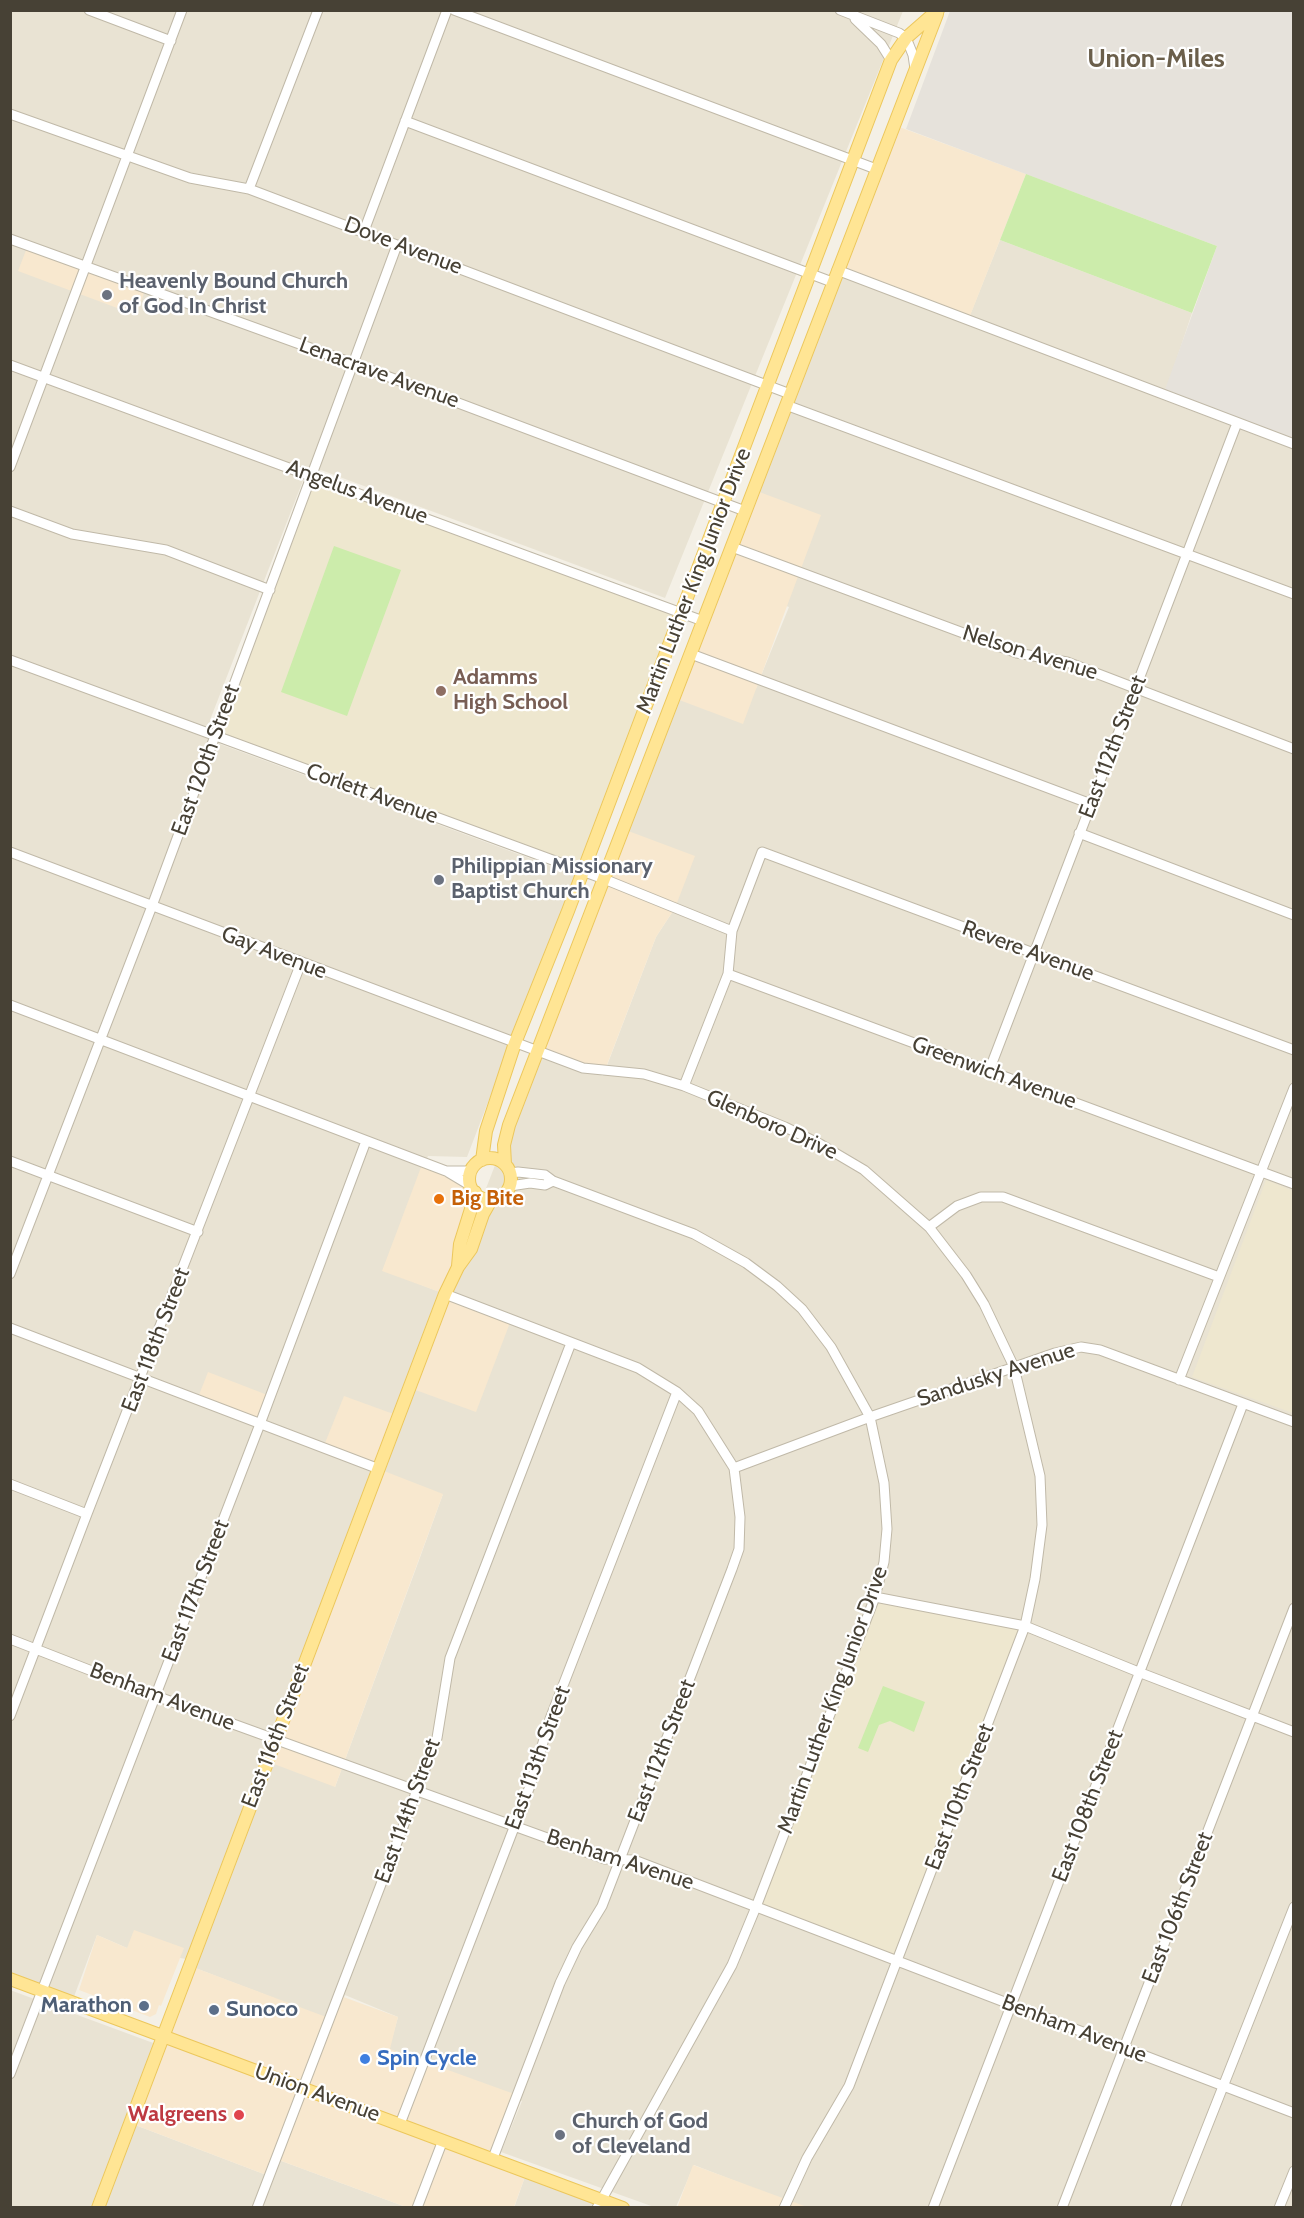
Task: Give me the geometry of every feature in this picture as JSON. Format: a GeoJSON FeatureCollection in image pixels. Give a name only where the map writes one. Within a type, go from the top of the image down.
{"type":"FeatureCollection","features":[{"type":"Feature","properties":{"kind":"main road"},"geometry":{"type":"LineString","coordinates":[[891,60],[902,35],[922,24],[938,10]]}},
{"type":"Feature","properties":{"kind":"main road"},"geometry":{"type":"LineString","coordinates":[[915,71],[938,10]]}},
{"type":"Feature","properties":{"kind":"main road","name":"Martin Luther King Junior Drive"},"geometry":{"type":"LineString","coordinates":[[482,1160],[486,1131],[516,1043],[891,60]]}},
{"type":"Feature","properties":{"kind":"main road","name":"Martin Luther King Junior Drive"},"geometry":{"type":"LineString","coordinates":[[509,1174],[504,1145],[509,1125],[915,71]]}},
{"type":"Feature","properties":{"kind":"main road"},"geometry":{"type":"LineString","coordinates":[[496,1159],[509,1174],[503,1196],[490,1200],[484,1199],[473,1189],[471,1170],[482,1160],[496,1159]]}},
{"type":"Feature","properties":{"kind":"main road","name":"East 116th Street"},"geometry":{"type":"LineString","coordinates":[[458,1267],[460,1244],[468,1223],[473,1189]]}},
{"type":"Feature","properties":{"kind":"main road","name":"East 116th Street"},"geometry":{"type":"LineString","coordinates":[[98,2208],[445,1294],[458,1267],[471,1248],[490,1200]]}},
{"type":"Feature","properties":{"kind":"main road","name":"Union Avenue"},"geometry":{"type":"LineString","coordinates":[[10,1979],[493,2158],[599,2203],[623,2208]]}},
{"type":"Feature","properties":{"kind":"street"},"geometry":{"type":"LineString","coordinates":[[89,10],[171,41]]}},
{"type":"Feature","properties":{"kind":"street"},"geometry":{"type":"LineString","coordinates":[[10,467],[182,10]]}},
{"type":"Feature","properties":{"kind":"street"},"geometry":{"type":"LineString","coordinates":[[249,189],[318,10]]}},
{"type":"Feature","properties":{"kind":"street"},"geometry":{"type":"LineString","coordinates":[[364,231],[447,10]]}},
{"type":"Feature","properties":{"kind":"street"},"geometry":{"type":"LineString","coordinates":[[454,10],[876,170]]}},
{"type":"Feature","properties":{"kind":"street"},"geometry":{"type":"LineString","coordinates":[[840,10],[902,35],[913,55],[915,71]]}},
{"type":"Feature","properties":{"kind":"street"},"geometry":{"type":"LineString","coordinates":[[852,15],[881,44],[891,60]]}},
{"type":"Feature","properties":{"kind":"street","name":"Dove Avenue"},"geometry":{"type":"LineString","coordinates":[[10,114],[190,178],[249,189],[364,231],[767,386],[788,400],[1293,594]]}},
{"type":"Feature","properties":{"kind":"street"},"geometry":{"type":"LineString","coordinates":[[405,121],[811,274],[835,276],[1293,444]]}},
{"type":"Feature","properties":{"kind":"street","name":"Lenacrave Avenue"},"geometry":{"type":"LineString","coordinates":[[10,239],[352,363],[745,511]]}},
{"type":"Feature","properties":{"kind":"street","name":"East 120th Street"},"geometry":{"type":"LineString","coordinates":[[10,1274],[152,906],[397,244]]}},
{"type":"Feature","properties":{"kind":"street","name":"Angelus Avenue"},"geometry":{"type":"LineString","coordinates":[[10,364],[703,621]]}},
{"type":"Feature","properties":{"kind":"street","name":"East 112th Street"},"geometry":{"type":"LineString","coordinates":[[989,1071],[1237,423]]}},
{"type":"Feature","properties":{"kind":"street"},"geometry":{"type":"LineString","coordinates":[[10,511],[72,534],[166,550],[270,590]]}},
{"type":"Feature","properties":{"kind":"street","name":"Nelson Avenue"},"geometry":{"type":"LineString","coordinates":[[732,547],[1017,653],[1068,662],[1293,749]]}},
{"type":"Feature","properties":{"kind":"street"},"geometry":{"type":"LineString","coordinates":[[691,654],[1091,804]]}},
{"type":"Feature","properties":{"kind":"street","name":"Corlett Avenue"},"geometry":{"type":"LineString","coordinates":[[10,660],[604,879],[732,931]]}},
{"type":"Feature","properties":{"kind":"street"},"geometry":{"type":"LineString","coordinates":[[1079,833],[1293,915]]}},
{"type":"Feature","properties":{"kind":"street","name":"Gay Avenue"},"geometry":{"type":"LineString","coordinates":[[10,852],[539,1052]]}},
{"type":"Feature","properties":{"kind":"street","name":"Revere Avenue"},"geometry":{"type":"LineString","coordinates":[[732,931],[762,852],[1293,1050]]}},
{"type":"Feature","properties":{"kind":"street"},"geometry":{"type":"LineString","coordinates":[[684,1086],[728,974],[732,931]]}},
{"type":"Feature","properties":{"kind":"street","name":"East 118th Street"},"geometry":{"type":"LineString","coordinates":[[10,1716],[301,963]]}},
{"type":"Feature","properties":{"kind":"street","name":"Greenwich Avenue"},"geometry":{"type":"LineString","coordinates":[[728,974],[1293,1184]]}},
{"type":"Feature","properties":{"kind":"street"},"geometry":{"type":"LineString","coordinates":[[10,1005],[446,1171],[473,1189]]}},
{"type":"Feature","properties":{"kind":"street","name":"Glenboro Drive"},"geometry":{"type":"LineString","coordinates":[[539,1052],[583,1068],[644,1074],[684,1086],[786,1127],[864,1170],[929,1227],[966,1275],[984,1304],[1014,1367]]}},
{"type":"Feature","properties":{"kind":"street"},"geometry":{"type":"LineString","coordinates":[[1179,1380],[1293,1088]]}},
{"type":"Feature","properties":{"kind":"street","name":"East 117th Street"},"geometry":{"type":"LineString","coordinates":[[10,2074],[260,1424],[366,1141]]}},
{"type":"Feature","properties":{"kind":"street"},"geometry":{"type":"LineString","coordinates":[[10,1161],[198,1232]]}},
{"type":"Feature","properties":{"kind":"street"},"geometry":{"type":"LineString","coordinates":[[446,1171],[471,1170]]}},
{"type":"Feature","properties":{"kind":"street","name":"Martin Luther King Junior Drive"},"geometry":{"type":"LineString","coordinates":[[509,1174],[530,1183],[545,1185],[553,1181],[694,1234],[746,1263],[777,1286],[802,1309],[831,1347],[870,1417],[884,1483],[887,1529],[884,1562],[875,1597],[756,1907],[732,1965],[599,2203]]}},
{"type":"Feature","properties":{"kind":"street"},"geometry":{"type":"LineString","coordinates":[[929,1227],[957,1206],[981,1197],[1003,1197],[1219,1277]]}},
{"type":"Feature","properties":{"kind":"street"},"geometry":{"type":"LineString","coordinates":[[445,1294],[638,1368],[677,1392],[698,1411],[734,1468]]}},
{"type":"Feature","properties":{"kind":"street"},"geometry":{"type":"LineString","coordinates":[[10,1328],[379,1469]]}},
{"type":"Feature","properties":{"kind":"street","name":"East 114th Street"},"geometry":{"type":"LineString","coordinates":[[257,2208],[437,1738],[450,1658],[571,1343]]}},
{"type":"Feature","properties":{"kind":"street","name":"Sandusky Avenue"},"geometry":{"type":"LineString","coordinates":[[734,1468],[870,1417],[1055,1353],[1081,1347],[1100,1350],[1293,1422]]}},
{"type":"Feature","properties":{"kind":"street","name":"East 110th Street"},"geometry":{"type":"LineString","coordinates":[[784,2208],[807,2158],[849,2086],[1025,1626],[1035,1579],[1042,1525],[1040,1476],[1014,1367]]}},
{"type":"Feature","properties":{"kind":"street","name":"East 113th Street"},"geometry":{"type":"LineString","coordinates":[[400,2124],[530,1786],[550,1719],[677,1392]]}},
{"type":"Feature","properties":{"kind":"street","name":"East 108th Street"},"geometry":{"type":"LineString","coordinates":[[933,2208],[1244,1404]]}},
{"type":"Feature","properties":{"kind":"street","name":"East 112th Street"},"geometry":{"type":"LineString","coordinates":[[493,2158],[560,1983],[577,1947],[602,1906],[738,1549],[740,1517],[734,1468]]}},
{"type":"Feature","properties":{"kind":"street"},"geometry":{"type":"LineString","coordinates":[[10,1484],[87,1514]]}},
{"type":"Feature","properties":{"kind":"street"},"geometry":{"type":"LineString","coordinates":[[875,1597],[1025,1626],[1293,1732]]}},
{"type":"Feature","properties":{"kind":"street","name":"East 106th Street"},"geometry":{"type":"LineString","coordinates":[[1062,2208],[1293,1608]]}},
{"type":"Feature","properties":{"kind":"street","name":"Benham Avenue"},"geometry":{"type":"LineString","coordinates":[[10,1639],[156,1696],[606,1859],[634,1860],[1293,2113]]}},
{"type":"Feature","properties":{"kind":"street"},"geometry":{"type":"LineString","coordinates":[[1175,2208],[1293,1907]]}},
{"type":"Feature","properties":{"kind":"street"},"geometry":{"type":"LineString","coordinates":[[417,2208],[443,2140]]}},
{"type":"Feature","properties":{"kind":"street"},"geometry":{"type":"LineString","coordinates":[[1279,2208],[1293,2171]]}},
{"type":"Feature","properties":{"kind":"shaded area"},"geometry":{"type":"Polygon","coordinates":[[[10,11],[903,11],[665,598],[321,470],[304,478],[210,720],[220,744],[575,875],[467,1157],[428,1156],[383,1270],[445,1294],[539,1052],[603,1076],[656,937],[675,908],[623,829],[674,698],[756,688],[789,607],[719,579],[837,270],[968,320],[1000,240],[1192,313],[1163,400],[1293,449],[1293,2207],[802,2207],[694,2165],[676,2207],[654,2207],[501,2152],[522,2101],[389,2049],[398,2017],[345,1995],[334,2021],[190,1966],[191,1960],[127,1948],[97,1935],[72,2002],[11,1979],[10,11]],[[443,1494],[290,1697],[335,1787],[443,1494]]]}},
{"type":"Feature","properties":{"kind":"shaded area"},"geometry":{"type":"Polygon","coordinates":[[[950,11],[1293,11],[1293,444],[1163,395],[1217,246],[906,129],[950,11]]]}},
{"type":"Feature","properties":{"kind":"shaded area"},"geometry":{"type":"Polygon","coordinates":[[[894,125],[1026,174],[968,321],[837,270],[894,125]]]}},
{"type":"Feature","properties":{"kind":"shaded area"},"geometry":{"type":"Polygon","coordinates":[[[28,245],[146,288],[136,315],[18,271],[28,245]]]}},
{"type":"Feature","properties":{"kind":"shaded area","name":"Adamms High School"},"geometry":{"type":"Polygon","coordinates":[[[311,475],[681,613],[583,872],[214,735],[311,475]]]}},
{"type":"Feature","properties":{"kind":"shaded area"},"geometry":{"type":"Polygon","coordinates":[[[754,490],[821,515],[743,724],[674,698],[754,490]]]}},
{"type":"Feature","properties":{"kind":"shaded area"},"geometry":{"type":"Polygon","coordinates":[[[623,829],[695,856],[675,908],[656,937],[605,1070],[539,1052],[623,829]]]}},
{"type":"Feature","properties":{"kind":"shaded area"},"geometry":{"type":"Polygon","coordinates":[[[423,1162],[472,1189],[445,1294],[382,1271],[423,1162]]]}},
{"type":"Feature","properties":{"kind":"shaded area"},"geometry":{"type":"Polygon","coordinates":[[[1266,1180],[1293,1191],[1293,1413],[1192,1377],[1266,1180]]]}},
{"type":"Feature","properties":{"kind":"shaded area"},"geometry":{"type":"Polygon","coordinates":[[[445,1294],[511,1320],[476,1412],[410,1388],[445,1294]]]}},
{"type":"Feature","properties":{"kind":"shaded area"},"geometry":{"type":"Polygon","coordinates":[[[208,1372],[270,1396],[260,1424],[197,1400],[208,1372]]]}},
{"type":"Feature","properties":{"kind":"shaded area"},"geometry":{"type":"Polygon","coordinates":[[[344,1396],[399,1416],[379,1469],[443,1494],[335,1787],[266,1761],[378,1469],[323,1448],[344,1396]]]}},
{"type":"Feature","properties":{"kind":"shaded area"},"geometry":{"type":"Polygon","coordinates":[[[875,1597],[1025,1626],[897,1961],[756,1907],[875,1597]]]}},
{"type":"Feature","properties":{"kind":"shaded area"},"geometry":{"type":"Polygon","coordinates":[[[134,1930],[184,1948],[161,2006],[159,2005],[156,2014],[150,2017],[79,1990],[97,1935],[127,1948],[134,1930]]]}},
{"type":"Feature","properties":{"kind":"shaded area"},"geometry":{"type":"Polygon","coordinates":[[[190,1966],[329,2018],[338,1995],[398,2017],[390,2049],[517,2095],[493,2158],[527,2171],[514,2207],[406,2207],[276,2159],[269,2176],[130,2123],[190,1966]]]}},
{"type":"Feature","properties":{"kind":"shaded area"},"geometry":{"type":"Polygon","coordinates":[[[10,1990],[156,2044],[91,2207],[11,2207],[10,1990]]]}},
{"type":"Feature","properties":{"kind":"shaded area"},"geometry":{"type":"Polygon","coordinates":[[[130,2123],[269,2176],[276,2159],[406,2207],[98,2208],[130,2123]]]}},
{"type":"Feature","properties":{"kind":"shaded area"},"geometry":{"type":"Polygon","coordinates":[[[693,2165],[807,2207],[677,2208],[693,2165]]]}},
{"type":"Feature","properties":{"kind":"shaded area"},"geometry":{"type":"Polygon","coordinates":[[[527,2171],[601,2199],[597,2207],[514,2208],[527,2171]]]}},
{"type":"Feature","properties":{"kind":"green space"},"geometry":{"type":"Polygon","coordinates":[[[1026,174],[1217,246],[1192,313],[1000,240],[1026,174]]]}},
{"type":"Feature","properties":{"kind":"green space"},"geometry":{"type":"Polygon","coordinates":[[[334,546],[401,570],[347,716],[281,692],[334,546]]]}},
{"type":"Feature","properties":{"kind":"green space"},"geometry":{"type":"Polygon","coordinates":[[[883,1686],[925,1702],[914,1732],[890,1721],[879,1725],[868,1752],[858,1748],[883,1686]]]}},
{"type":"Feature","properties":{"kind":"place","name":"Heavenly Bound Church of God In Christ"},"geometry":{"type":"Point","coordinates":[107,295]}},
{"type":"Feature","properties":{"kind":"place","name":"Adamms High School"},"geometry":{"type":"Point","coordinates":[441,691]}},
{"type":"Feature","properties":{"kind":"place","name":"Philippian Missionary Baptist Church"},"geometry":{"type":"Point","coordinates":[439,880]}},
{"type":"Feature","properties":{"kind":"place","name":"Big Bite"},"geometry":{"type":"Point","coordinates":[439,1199]}},
{"type":"Feature","properties":{"kind":"place","name":"Marathon"},"geometry":{"type":"Point","coordinates":[144,2006]}},
{"type":"Feature","properties":{"kind":"place","name":"Sunoco"},"geometry":{"type":"Point","coordinates":[214,2010]}},
{"type":"Feature","properties":{"kind":"place","name":"Spin Cycle"},"geometry":{"type":"Point","coordinates":[365,2059]}},
{"type":"Feature","properties":{"kind":"place","name":"Walgreens"},"geometry":{"type":"Point","coordinates":[239,2115]}},
{"type":"Feature","properties":{"kind":"place","name":"Church of God of Cleveland"},"geometry":{"type":"Point","coordinates":[560,2135]}},
{"type":"Feature","properties":{"kind":"district","name":"Union-Miles"},"geometry":{"type":"Point","coordinates":[1156,59]}}]}
